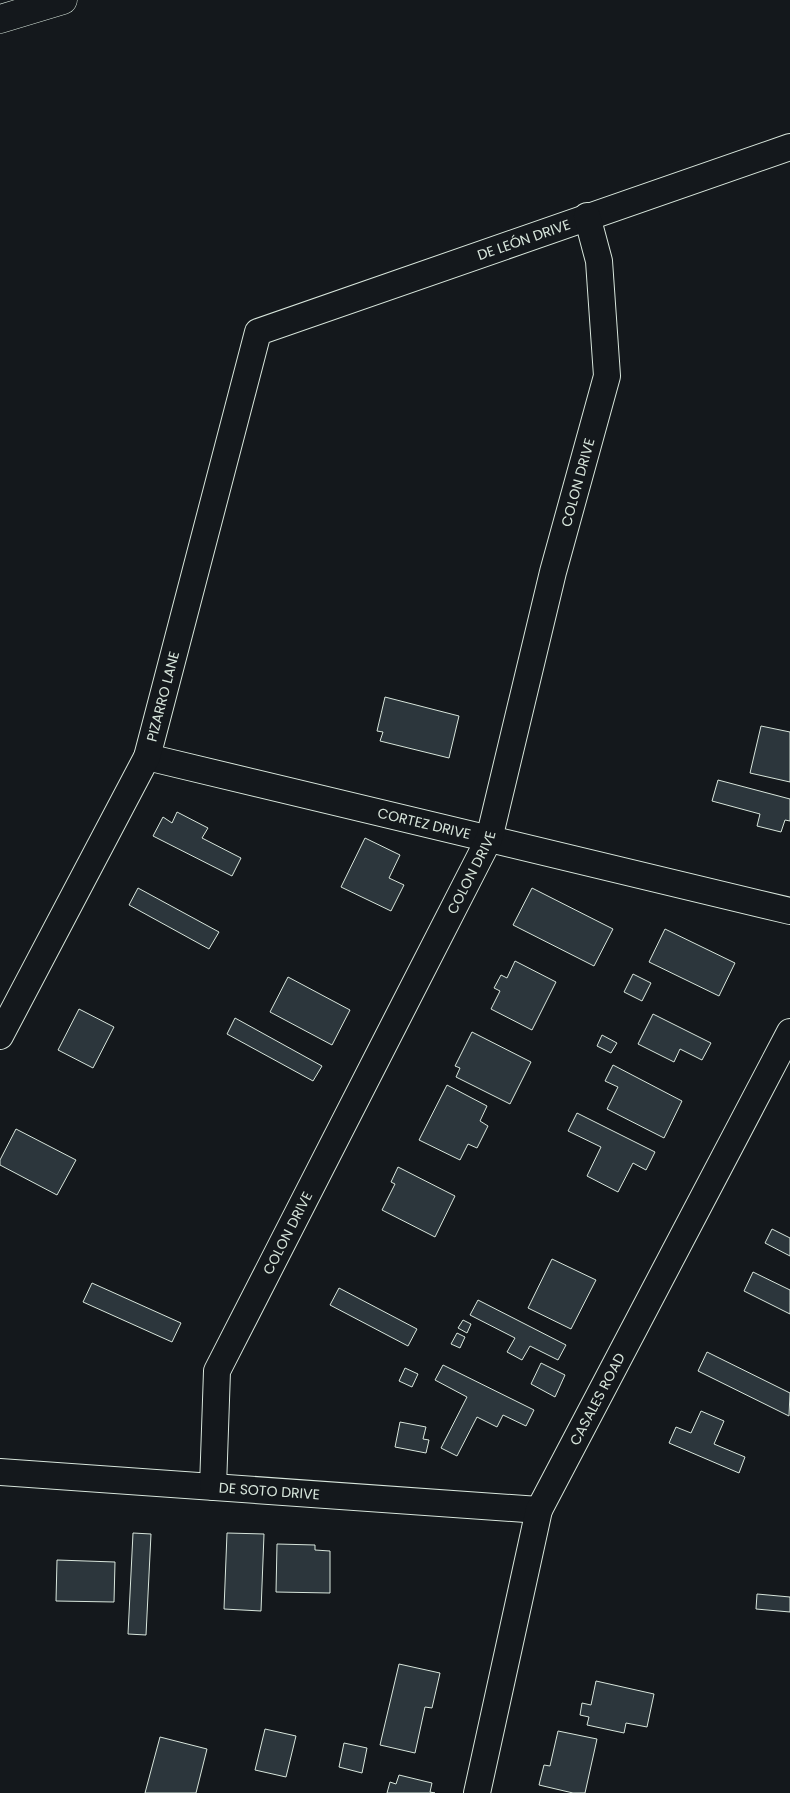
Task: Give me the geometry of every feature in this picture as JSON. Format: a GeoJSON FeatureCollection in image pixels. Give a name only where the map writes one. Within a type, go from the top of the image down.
{"type":"FeatureCollection","features":[{"type":"Feature","properties":{"kind":"street"},"geometry":{"type":"LineString","coordinates":[[0,19],[63,0]]}},
{"type":"Feature","properties":{"kind":"street","name":"DE LEÓN DRIVE"},"geometry":{"type":"LineString","coordinates":[[258,332],[587,216],[790,147]]}},
{"type":"Feature","properties":{"kind":"street","name":"COLON DRIVE"},"geometry":{"type":"LineString","coordinates":[[213,1487],[217,1371],[489,839],[552,572],[607,376],[599,261],[587,216]]}},
{"type":"Feature","properties":{"kind":"street","name":"PIZARRO LANE"},"geometry":{"type":"LineString","coordinates":[[0,1036],[147,757],[258,332]]}},
{"type":"Feature","properties":{"kind":"street","name":"CORTEZ DRIVE"},"geometry":{"type":"LineString","coordinates":[[147,757],[790,911]]}},
{"type":"Feature","properties":{"kind":"street","name":"CASALES ROAD"},"geometry":{"type":"LineString","coordinates":[[477,1793],[540,1510],[790,1032]]}},
{"type":"Feature","properties":{"kind":"street","name":"DE SOTO DRIVE"},"geometry":{"type":"LineString","coordinates":[[0,1472],[540,1510]]}},
{"type":"Feature","properties":{"kind":"building"},"geometry":{"type":"Polygon","coordinates":[[[385,697],[459,716],[449,758],[380,741],[383,732],[377,731],[385,697]]]}},
{"type":"Feature","properties":{"kind":"building"},"geometry":{"type":"Polygon","coordinates":[[[761,726],[790,732],[790,782],[750,773],[761,726]]]}},
{"type":"Feature","properties":{"kind":"building"},"geometry":{"type":"Polygon","coordinates":[[[718,780],[790,799],[790,821],[785,820],[781,832],[757,826],[760,814],[712,801],[718,780]]]}},
{"type":"Feature","properties":{"kind":"building"},"geometry":{"type":"Polygon","coordinates":[[[177,812],[208,828],[202,838],[241,858],[232,876],[153,836],[163,817],[172,823],[177,812]]]}},
{"type":"Feature","properties":{"kind":"building"},"geometry":{"type":"Polygon","coordinates":[[[365,838],[400,855],[389,878],[404,885],[391,911],[341,887],[365,838]]]}},
{"type":"Feature","properties":{"kind":"building"},"geometry":{"type":"Polygon","coordinates":[[[138,888],[219,932],[209,949],[129,905],[138,888]]]}},
{"type":"Feature","properties":{"kind":"building"},"geometry":{"type":"Polygon","coordinates":[[[532,888],[613,929],[594,966],[513,925],[532,888]]]}},
{"type":"Feature","properties":{"kind":"building"},"geometry":{"type":"Polygon","coordinates":[[[665,929],[735,963],[719,996],[649,962],[665,929]]]}},
{"type":"Feature","properties":{"kind":"building"},"geometry":{"type":"Polygon","coordinates":[[[515,961],[556,982],[532,1030],[491,1009],[500,991],[494,988],[501,975],[507,978],[515,961]]]}},
{"type":"Feature","properties":{"kind":"building"},"geometry":{"type":"Polygon","coordinates":[[[633,974],[651,983],[642,1001],[624,992],[633,974]]]}},
{"type":"Feature","properties":{"kind":"building"},"geometry":{"type":"Polygon","coordinates":[[[288,977],[350,1010],[332,1045],[270,1012],[288,977]]]}},
{"type":"Feature","properties":{"kind":"building"},"geometry":{"type":"Polygon","coordinates":[[[79,1009],[114,1027],[93,1068],[58,1050],[79,1009]]]}},
{"type":"Feature","properties":{"kind":"building"},"geometry":{"type":"Polygon","coordinates":[[[653,1014],[711,1043],[702,1060],[680,1049],[674,1062],[638,1044],[653,1014]]]}},
{"type":"Feature","properties":{"kind":"building"},"geometry":{"type":"Polygon","coordinates":[[[235,1018],[322,1066],[313,1081],[227,1034],[235,1018]]]}},
{"type":"Feature","properties":{"kind":"building"},"geometry":{"type":"Polygon","coordinates":[[[472,1032],[531,1062],[510,1104],[456,1077],[460,1068],[455,1066],[472,1032]]]}},
{"type":"Feature","properties":{"kind":"building"},"geometry":{"type":"Polygon","coordinates":[[[602,1035],[617,1043],[611,1053],[597,1046],[602,1035]]]}},
{"type":"Feature","properties":{"kind":"building"},"geometry":{"type":"Polygon","coordinates":[[[613,1065],[682,1101],[664,1138],[607,1109],[618,1087],[605,1081],[613,1065]]]}},
{"type":"Feature","properties":{"kind":"building"},"geometry":{"type":"Polygon","coordinates":[[[447,1085],[487,1106],[480,1121],[488,1126],[477,1148],[468,1144],[460,1160],[419,1140],[447,1085]]]}},
{"type":"Feature","properties":{"kind":"building"},"geometry":{"type":"Polygon","coordinates":[[[577,1113],[655,1152],[646,1170],[633,1163],[618,1192],[587,1176],[601,1147],[568,1131],[577,1113]]]}},
{"type":"Feature","properties":{"kind":"building"},"geometry":{"type":"Polygon","coordinates":[[[16,1129],[76,1160],[57,1195],[0,1165],[0,1160],[16,1129]]]}},
{"type":"Feature","properties":{"kind":"building"},"geometry":{"type":"Polygon","coordinates":[[[398,1167],[455,1196],[435,1237],[382,1210],[395,1184],[391,1182],[398,1167]]]}},
{"type":"Feature","properties":{"kind":"building"},"geometry":{"type":"Polygon","coordinates":[[[772,1229],[790,1238],[790,1256],[765,1243],[772,1229]]]}},
{"type":"Feature","properties":{"kind":"building"},"geometry":{"type":"Polygon","coordinates":[[[552,1259],[596,1280],[571,1329],[528,1308],[552,1259]]]}},
{"type":"Feature","properties":{"kind":"building"},"geometry":{"type":"Polygon","coordinates":[[[753,1272],[790,1290],[790,1314],[744,1291],[753,1272]]]}},
{"type":"Feature","properties":{"kind":"building"},"geometry":{"type":"Polygon","coordinates":[[[92,1283],[181,1323],[172,1342],[83,1302],[92,1283]]]}},
{"type":"Feature","properties":{"kind":"building"},"geometry":{"type":"Polygon","coordinates":[[[339,1288],[417,1329],[408,1346],[330,1305],[339,1288]]]}},
{"type":"Feature","properties":{"kind":"building"},"geometry":{"type":"Polygon","coordinates":[[[478,1300],[566,1345],[558,1360],[530,1346],[522,1360],[507,1352],[515,1338],[470,1315],[478,1300]]]}},
{"type":"Feature","properties":{"kind":"building"},"geometry":{"type":"Polygon","coordinates":[[[463,1320],[471,1324],[467,1333],[458,1328],[463,1320]]]}},
{"type":"Feature","properties":{"kind":"building"},"geometry":{"type":"Polygon","coordinates":[[[457,1333],[465,1337],[460,1348],[451,1344],[457,1333]]]}},
{"type":"Feature","properties":{"kind":"building"},"geometry":{"type":"Polygon","coordinates":[[[707,1352],[790,1393],[789,1416],[698,1371],[707,1352]]]}},
{"type":"Feature","properties":{"kind":"building"},"geometry":{"type":"Polygon","coordinates":[[[541,1363],[565,1375],[555,1397],[531,1384],[541,1363]]]}},
{"type":"Feature","properties":{"kind":"building"},"geometry":{"type":"Polygon","coordinates":[[[443,1365],[534,1410],[526,1426],[503,1415],[497,1427],[477,1417],[457,1456],[441,1448],[467,1397],[435,1380],[443,1365]]]}},
{"type":"Feature","properties":{"kind":"building"},"geometry":{"type":"Polygon","coordinates":[[[405,1368],[418,1374],[412,1387],[399,1381],[405,1368]]]}},
{"type":"Feature","properties":{"kind":"building"},"geometry":{"type":"Polygon","coordinates":[[[701,1411],[724,1421],[714,1444],[745,1457],[739,1473],[669,1443],[676,1427],[691,1433],[701,1411]]]}},
{"type":"Feature","properties":{"kind":"building"},"geometry":{"type":"Polygon","coordinates":[[[400,1422],[426,1427],[423,1439],[429,1440],[426,1453],[395,1447],[400,1422]]]}},
{"type":"Feature","properties":{"kind":"building"},"geometry":{"type":"Polygon","coordinates":[[[133,1533],[151,1534],[146,1635],[128,1634],[133,1533]]]}},
{"type":"Feature","properties":{"kind":"building"},"geometry":{"type":"Polygon","coordinates":[[[227,1533],[264,1534],[261,1611],[224,1609],[227,1533]]]}},
{"type":"Feature","properties":{"kind":"building"},"geometry":{"type":"Polygon","coordinates":[[[277,1544],[315,1545],[315,1550],[330,1551],[330,1593],[276,1592],[277,1544]]]}},
{"type":"Feature","properties":{"kind":"building"},"geometry":{"type":"Polygon","coordinates":[[[57,1560],[115,1562],[114,1602],[56,1601],[57,1560]]]}},
{"type":"Feature","properties":{"kind":"building"},"geometry":{"type":"Polygon","coordinates":[[[757,1594],[790,1597],[790,1612],[756,1609],[757,1594]]]}},
{"type":"Feature","properties":{"kind":"building"},"geometry":{"type":"Polygon","coordinates":[[[399,1664],[440,1673],[432,1708],[425,1707],[415,1753],[380,1745],[399,1664]]]}},
{"type":"Feature","properties":{"kind":"building"},"geometry":{"type":"Polygon","coordinates":[[[596,1681],[654,1694],[647,1727],[626,1723],[624,1733],[587,1725],[589,1717],[580,1715],[582,1703],[591,1705],[596,1681]]]}},
{"type":"Feature","properties":{"kind":"building"},"geometry":{"type":"Polygon","coordinates":[[[265,1729],[296,1736],[286,1777],[255,1770],[265,1729]]]}},
{"type":"Feature","properties":{"kind":"building"},"geometry":{"type":"Polygon","coordinates":[[[558,1731],[597,1739],[585,1793],[573,1793],[539,1785],[544,1765],[550,1766],[558,1731]]]}},
{"type":"Feature","properties":{"kind":"building"},"geometry":{"type":"Polygon","coordinates":[[[160,1737],[207,1749],[196,1793],[145,1793],[160,1737]]]}},
{"type":"Feature","properties":{"kind":"building"},"geometry":{"type":"Polygon","coordinates":[[[344,1743],[367,1748],[362,1773],[339,1767],[344,1743]]]}},
{"type":"Feature","properties":{"kind":"building"},"geometry":{"type":"Polygon","coordinates":[[[399,1775],[432,1783],[430,1792],[435,1793],[387,1793],[390,1782],[396,1784],[399,1775]]]}}]}
